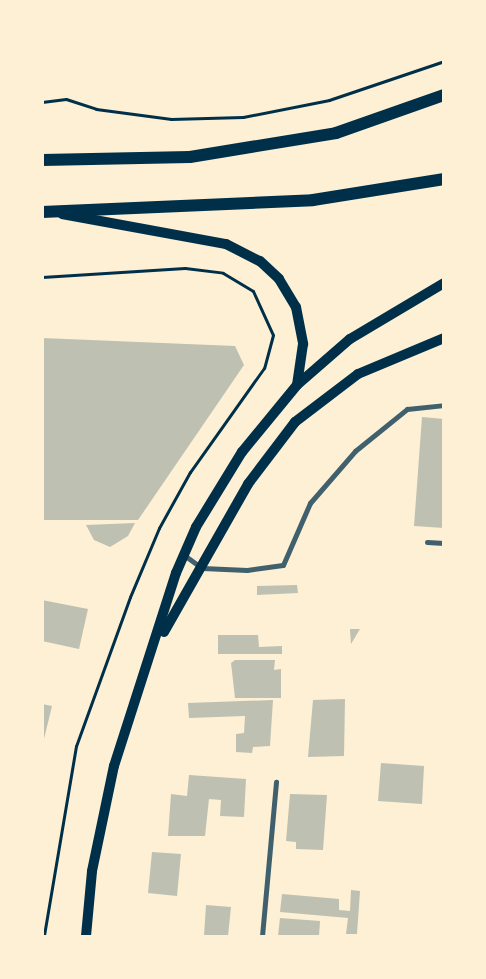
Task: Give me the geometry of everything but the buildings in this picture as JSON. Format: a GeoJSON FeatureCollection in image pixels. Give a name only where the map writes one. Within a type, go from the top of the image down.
{"type":"FeatureCollection","features":[{"type":"Feature","properties":{"kind":"main road"},"geometry":{"type":"LineString","coordinates":[[42,160],[190,158],[336,134],[444,95]]}},
{"type":"Feature","properties":{"kind":"main road"},"geometry":{"type":"LineString","coordinates":[[47,212],[313,200],[444,179]]}},
{"type":"Feature","properties":{"kind":"main road"},"geometry":{"type":"LineString","coordinates":[[47,212],[226,244],[260,261],[279,279],[296,308],[303,344],[297,385]]}},
{"type":"Feature","properties":{"kind":"main road"},"geometry":{"type":"LineString","coordinates":[[86,936],[92,872],[114,766],[157,644],[184,555],[242,452],[297,385],[350,339],[444,283]]}},
{"type":"Feature","properties":{"kind":"main road"},"geometry":{"type":"LineString","coordinates":[[157,644],[202,568],[248,484],[316,402],[358,374],[444,338]]}},
{"type":"Feature","properties":{"kind":"street"},"geometry":{"type":"LineString","coordinates":[[184,555],[202,568],[247,570],[283,565],[310,504],[356,451],[407,409],[444,405]]}},
{"type":"Feature","properties":{"kind":"street"},"geometry":{"type":"LineString","coordinates":[[427,542],[444,543]]}},
{"type":"Feature","properties":{"kind":"street"},"geometry":{"type":"LineString","coordinates":[[262,936],[276,782]]}},
{"type":"Feature","properties":{"kind":"path"},"geometry":{"type":"LineString","coordinates":[[42,102],[66,99],[96,109],[171,119],[243,117],[329,100],[444,61]]}},
{"type":"Feature","properties":{"kind":"path"},"geometry":{"type":"LineString","coordinates":[[42,277],[185,268],[223,273],[253,291],[273,335],[264,368],[190,472],[159,528],[130,597],[76,746],[44,936]]}}]}
